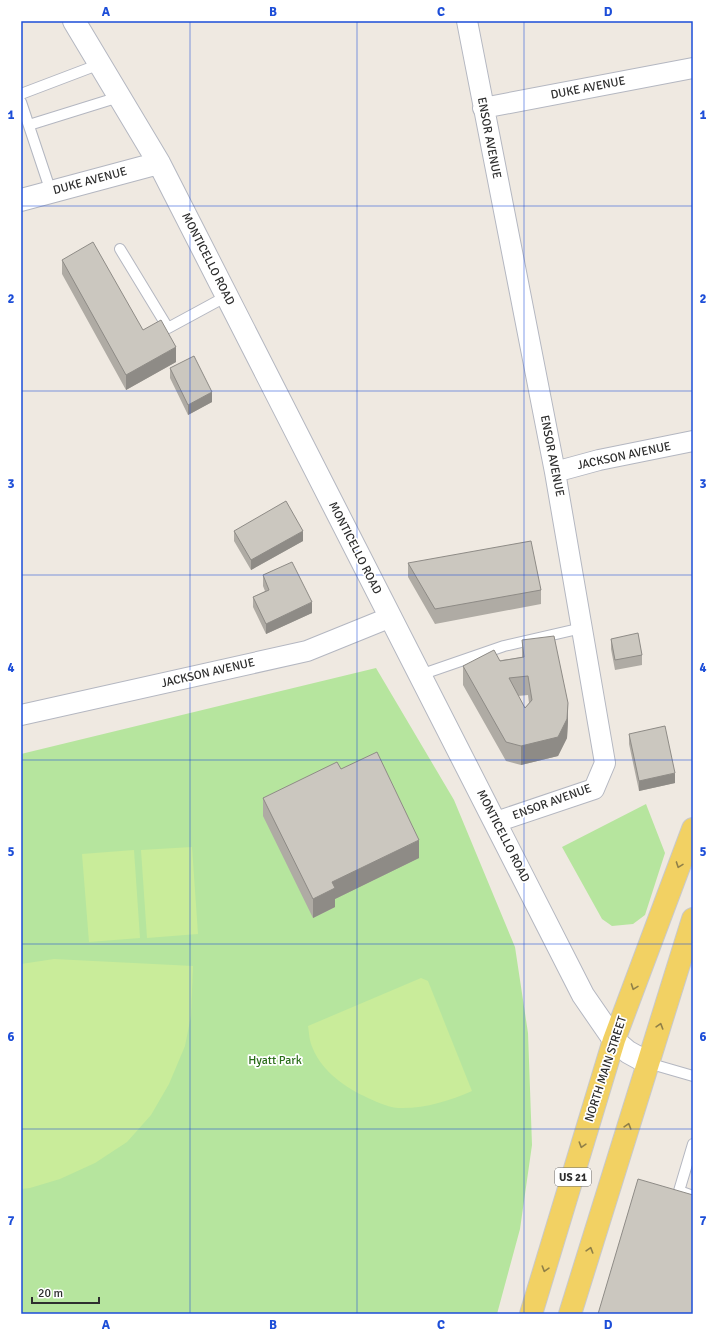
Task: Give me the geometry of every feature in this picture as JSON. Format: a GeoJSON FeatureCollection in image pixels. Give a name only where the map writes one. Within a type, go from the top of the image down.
{"type":"FeatureCollection","features":[{"type":"Feature","properties":{"kind":"main road","name":"MONTICELLO ROAD"},"geometry":{"type":"LineString","coordinates":[[74,21],[159,163],[583,995],[614,1040],[628,1052],[648,1063]]}},
{"type":"Feature","properties":{"kind":"main road","name":"DUKE AVENUE"},"geometry":{"type":"LineString","coordinates":[[21,200],[159,163]]}},
{"type":"Feature","properties":{"kind":"main road","name":"NORTH MAIN STREET"},"geometry":{"type":"LineString","coordinates":[[531,1314],[614,1040],[693,829]]}},
{"type":"Feature","properties":{"kind":"main road","name":"US 21"},"geometry":{"type":"LineString","coordinates":[[570,1314],[693,919]]}},
{"type":"Feature","properties":{"kind":"street","name":"ENSOR AVENUE"},"geometry":{"type":"LineString","coordinates":[[467,21],[555,472],[606,763],[594,790],[496,822]]}},
{"type":"Feature","properties":{"kind":"street","name":"DUKE AVENUE"},"geometry":{"type":"LineString","coordinates":[[483,108],[693,68]]}},
{"type":"Feature","properties":{"kind":"street","name":"JACKSON AVENUE"},"geometry":{"type":"LineString","coordinates":[[555,472],[599,460],[693,441]]}},
{"type":"Feature","properties":{"kind":"street","name":"JACKSON AVENUE"},"geometry":{"type":"LineString","coordinates":[[21,715],[307,651],[391,617]]}},
{"type":"Feature","properties":{"kind":"lane"},"geometry":{"type":"LineString","coordinates":[[21,94],[100,64]]}},
{"type":"Feature","properties":{"kind":"lane"},"geometry":{"type":"LineString","coordinates":[[29,125],[119,97]]}},
{"type":"Feature","properties":{"kind":"lane"},"geometry":{"type":"LineString","coordinates":[[21,102],[51,192]]}},
{"type":"Feature","properties":{"kind":"lane"},"geometry":{"type":"LineString","coordinates":[[120,249],[168,328],[227,296]]}},
{"type":"Feature","properties":{"kind":"lane"},"geometry":{"type":"LineString","coordinates":[[420,675],[504,646],[582,628]]}},
{"type":"Feature","properties":{"kind":"lane"},"geometry":{"type":"LineString","coordinates":[[648,1063],[693,1076]]}},
{"type":"Feature","properties":{"kind":"lane"},"geometry":{"type":"LineString","coordinates":[[693,1144],[679,1191],[693,1196]]}},
{"type":"Feature","properties":{"kind":"green space","name":"Hyatt Park"},"geometry":{"type":"Polygon","coordinates":[[[376,668],[454,800],[515,947],[528,1033],[532,1145],[520,1229],[497,1314],[21,1314],[21,754],[376,668]]]}},
{"type":"Feature","properties":{"kind":"green space"},"geometry":{"type":"Polygon","coordinates":[[[646,804],[665,853],[645,915],[633,924],[612,926],[602,919],[562,847],[646,804]]]}},
{"type":"Feature","properties":{"kind":"green space"},"geometry":{"type":"Polygon","coordinates":[[[192,847],[198,934],[147,938],[141,850],[192,847]]]}},
{"type":"Feature","properties":{"kind":"green space"},"geometry":{"type":"Polygon","coordinates":[[[134,850],[140,938],[89,942],[82,854],[134,850]]]}},
{"type":"Feature","properties":{"kind":"green space"},"geometry":{"type":"Polygon","coordinates":[[[54,959],[193,966],[191,1016],[185,1046],[169,1084],[151,1115],[127,1142],[95,1163],[60,1179],[30,1188],[21,1189],[21,964],[54,959]]]}},
{"type":"Feature","properties":{"kind":"green space"},"geometry":{"type":"Polygon","coordinates":[[[421,978],[428,981],[472,1091],[427,1106],[398,1108],[376,1102],[355,1092],[332,1075],[315,1053],[310,1042],[308,1026],[421,978]]]}},
{"type":"Feature","properties":{"kind":"building"},"geometry":{"type":"Polygon","coordinates":[[[93,242],[143,330],[161,320],[176,347],[126,375],[62,260],[93,242]]]}},
{"type":"Feature","properties":{"kind":"building"},"geometry":{"type":"Polygon","coordinates":[[[194,356],[212,392],[188,405],[170,368],[194,356]]]}},
{"type":"Feature","properties":{"kind":"building"},"geometry":{"type":"Polygon","coordinates":[[[286,501],[303,531],[251,560],[234,531],[286,501]]]}},
{"type":"Feature","properties":{"kind":"building"},"geometry":{"type":"Polygon","coordinates":[[[531,541],[541,590],[435,609],[408,563],[531,541]]]}},
{"type":"Feature","properties":{"kind":"building"},"geometry":{"type":"Polygon","coordinates":[[[292,562],[312,602],[266,624],[253,597],[269,590],[263,575],[292,562]]]}},
{"type":"Feature","properties":{"kind":"building"},"geometry":{"type":"Polygon","coordinates":[[[638,633],[642,655],[615,660],[611,639],[638,633]]]}},
{"type":"Feature","properties":{"kind":"building"},"geometry":{"type":"Polygon","coordinates":[[[554,636],[568,703],[567,719],[558,737],[521,746],[506,742],[463,666],[494,650],[500,661],[524,657],[522,640],[554,636]],[[528,676],[509,678],[525,708],[532,700],[528,676]]]}},
{"type":"Feature","properties":{"kind":"building"},"geometry":{"type":"Polygon","coordinates":[[[665,726],[675,773],[639,781],[629,734],[665,726]]]}},
{"type":"Feature","properties":{"kind":"building"},"geometry":{"type":"Polygon","coordinates":[[[377,752],[419,840],[332,882],[335,888],[313,899],[263,798],[337,762],[341,769],[377,752]]]}},
{"type":"Feature","properties":{"kind":"building"},"geometry":{"type":"Polygon","coordinates":[[[638,1179],[693,1195],[693,1314],[598,1314],[638,1179]]]}}]}
